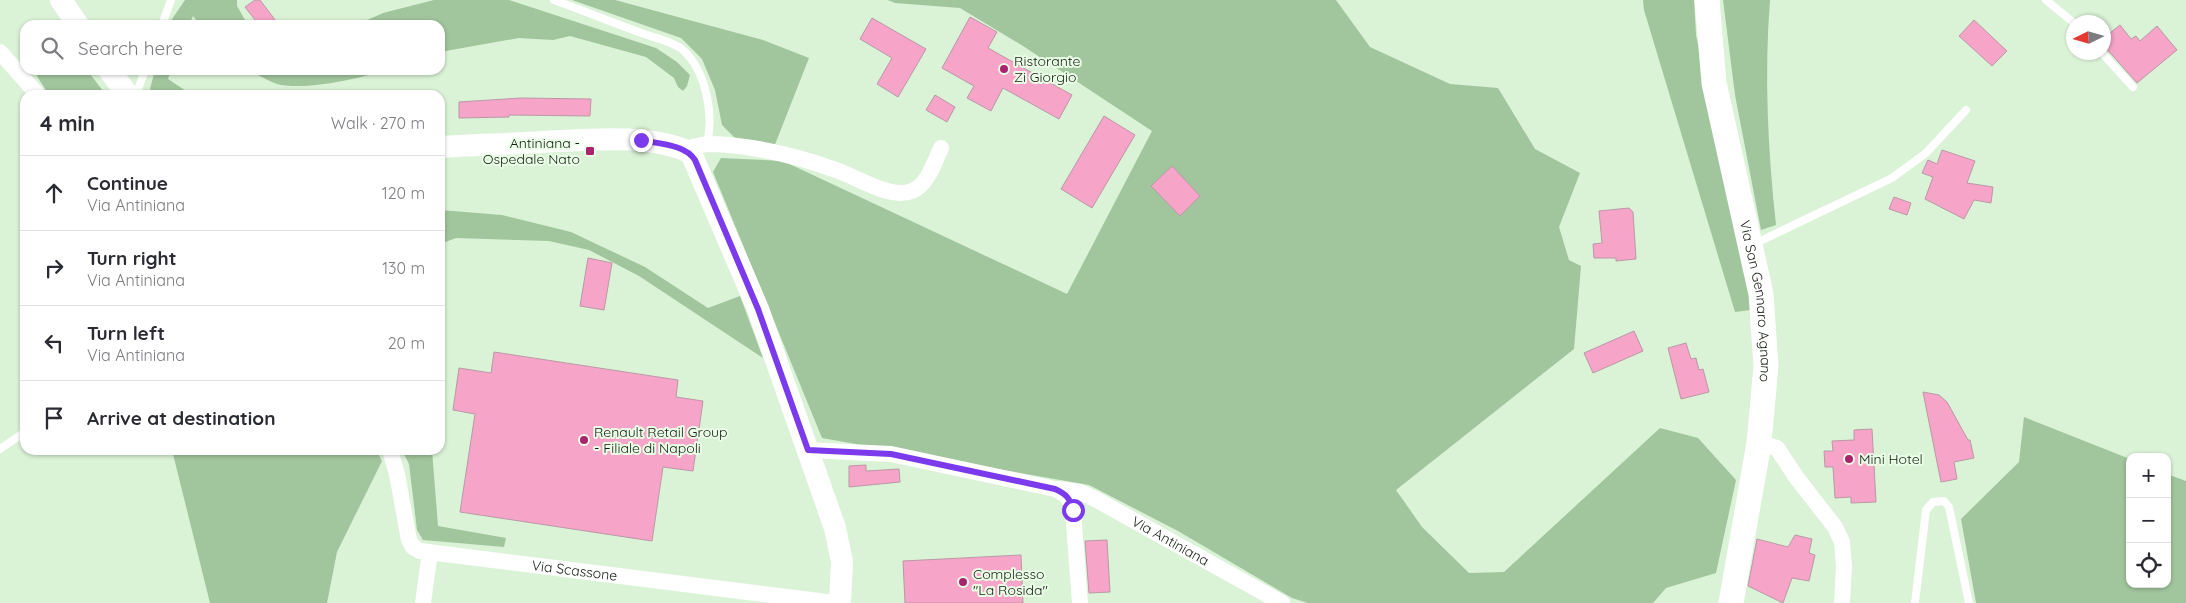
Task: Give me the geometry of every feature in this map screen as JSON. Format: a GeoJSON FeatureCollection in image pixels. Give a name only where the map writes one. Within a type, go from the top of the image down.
{"type":"FeatureCollection","features":[{"type":"Feature","properties":{"kind":"main road","name":"Via San Gennaro Agnano"},"geometry":{"type":"LineString","coordinates":[[1707,0],[1714,83],[1761,294],[1766,366],[1759,443],[1731,603]]}},
{"type":"Feature","properties":{"kind":"street"},"geometry":{"type":"LineString","coordinates":[[61,0],[75,20]]}},
{"type":"Feature","properties":{"kind":"street"},"geometry":{"type":"LineString","coordinates":[[0,52],[20,75]]}},
{"type":"Feature","properties":{"kind":"street"},"geometry":{"type":"LineString","coordinates":[[20,75],[34,90]]}},
{"type":"Feature","properties":{"kind":"street"},"geometry":{"type":"LineString","coordinates":[[112,75],[124,90]]}},
{"type":"Feature","properties":{"kind":"street"},"geometry":{"type":"LineString","coordinates":[[445,147],[592,140],[641,140],[691,153],[758,309],[835,528],[842,562],[840,603]]}},
{"type":"Feature","properties":{"kind":"street"},"geometry":{"type":"LineString","coordinates":[[683,150],[707,144],[786,155],[837,170],[899,194],[910,193],[918,189],[941,148]]}},
{"type":"Feature","properties":{"kind":"street"},"geometry":{"type":"LineString","coordinates":[[1759,443],[1777,448],[1796,477],[1835,527],[1842,542],[1844,568],[1842,603]]}},
{"type":"Feature","properties":{"kind":"street","name":"Via Antiniana"},"geometry":{"type":"LineString","coordinates":[[808,450],[891,454],[1055,489],[1080,492],[1282,603]]}},
{"type":"Feature","properties":{"kind":"street","name":"Via Scassone"},"geometry":{"type":"LineString","coordinates":[[391,455],[397,474],[409,540],[413,547],[420,551],[835,603]]}},
{"type":"Feature","properties":{"kind":"street"},"geometry":{"type":"LineString","coordinates":[[1055,489],[1066,494],[1073,510],[1080,603]]}},
{"type":"Feature","properties":{"kind":"street"},"geometry":{"type":"LineString","coordinates":[[423,603],[430,552]]}},
{"type":"Feature","properties":{"kind":"lane"},"geometry":{"type":"LineString","coordinates":[[164,20],[171,0]]}},
{"type":"Feature","properties":{"kind":"lane"},"geometry":{"type":"LineString","coordinates":[[554,0],[682,49],[694,65],[708,105],[710,131],[707,144]]}},
{"type":"Feature","properties":{"kind":"lane"},"geometry":{"type":"LineString","coordinates":[[2046,0],[2066,17]]}},
{"type":"Feature","properties":{"kind":"lane"},"geometry":{"type":"LineString","coordinates":[[2108,60],[2133,87]]}},
{"type":"Feature","properties":{"kind":"lane"},"geometry":{"type":"LineString","coordinates":[[138,90],[143,75]]}},
{"type":"Feature","properties":{"kind":"lane"},"geometry":{"type":"LineString","coordinates":[[1750,246],[1892,178],[1926,153],[1966,110]]}},
{"type":"Feature","properties":{"kind":"lane"},"geometry":{"type":"LineString","coordinates":[[0,450],[20,436]]}},
{"type":"Feature","properties":{"kind":"lane"},"geometry":{"type":"LineString","coordinates":[[1915,603],[1926,510],[1934,502],[1944,501],[1948,507],[1969,603]]}},
{"type":"Feature","properties":{"kind":"green space"},"geometry":{"type":"Polygon","coordinates":[[[185,0],[237,0],[237,6],[245,20],[196,20],[193,16],[191,20],[171,20],[185,0]]]}},
{"type":"Feature","properties":{"kind":"green space"},"geometry":{"type":"Polygon","coordinates":[[[434,0],[509,0],[656,48],[677,62],[690,75],[687,86],[683,91],[678,87],[674,78],[646,57],[570,36],[553,40],[519,38],[445,51],[445,20],[367,20],[383,13],[434,0]]]}},
{"type":"Feature","properties":{"kind":"green space"},"geometry":{"type":"Polygon","coordinates":[[[572,0],[615,0],[763,40],[809,58],[774,147],[735,138],[722,125],[715,90],[702,59],[681,38],[572,0]]]}},
{"type":"Feature","properties":{"kind":"green space"},"geometry":{"type":"Polygon","coordinates":[[[888,0],[1336,0],[1370,47],[1450,84],[1498,88],[1535,149],[1580,173],[1559,227],[1569,260],[1581,266],[1574,349],[1396,490],[1422,527],[1469,573],[1504,572],[1660,428],[1698,438],[1736,480],[1716,573],[1666,588],[1653,603],[1308,603],[1292,598],[1178,531],[1089,485],[822,438],[713,172],[721,158],[783,161],[1067,294],[1152,131],[1023,46],[960,8],[895,3],[888,0]]]}},
{"type":"Feature","properties":{"kind":"green space"},"geometry":{"type":"Polygon","coordinates":[[[1643,0],[1694,0],[1696,35],[1742,248],[1751,310],[1735,312],[1644,10],[1643,0]]]}},
{"type":"Feature","properties":{"kind":"green space"},"geometry":{"type":"Polygon","coordinates":[[[1723,0],[1770,0],[1767,56],[1768,113],[1776,225],[1761,230],[1735,95],[1723,0]]]}},
{"type":"Feature","properties":{"kind":"green space"},"geometry":{"type":"Polygon","coordinates":[[[36,75],[91,75],[102,90],[46,90],[36,75]]]}},
{"type":"Feature","properties":{"kind":"green space"},"geometry":{"type":"Polygon","coordinates":[[[154,75],[169,75],[168,79],[184,90],[151,90],[154,75]]]}},
{"type":"Feature","properties":{"kind":"green space"},"geometry":{"type":"Polygon","coordinates":[[[258,75],[368,75],[301,86],[288,86],[267,80],[258,75]]]}},
{"type":"Feature","properties":{"kind":"green space"},"geometry":{"type":"Polygon","coordinates":[[[445,210],[502,215],[571,232],[645,267],[708,308],[740,296],[763,358],[639,276],[589,250],[549,241],[456,238],[445,242],[445,210]]]}},
{"type":"Feature","properties":{"kind":"green space"},"geometry":{"type":"Polygon","coordinates":[[[2024,417],[2126,457],[2126,588],[2171,588],[2171,475],[2186,481],[2186,603],[1976,603],[1961,519],[2019,462],[2024,417]]]}},
{"type":"Feature","properties":{"kind":"green space"},"geometry":{"type":"Polygon","coordinates":[[[173,455],[379,455],[382,461],[337,552],[327,603],[210,603],[173,455]]]}},
{"type":"Feature","properties":{"kind":"green space"},"geometry":{"type":"Polygon","coordinates":[[[404,455],[432,455],[438,526],[506,538],[504,547],[423,540],[417,530],[409,464],[404,455]]]}},
{"type":"Feature","properties":{"kind":"building"},"geometry":{"type":"Polygon","coordinates":[[[255,0],[260,0],[275,20],[255,20],[245,7],[255,0]]]}},
{"type":"Feature","properties":{"kind":"building","name":"Ristorante Zi Giorgio"},"geometry":{"type":"Polygon","coordinates":[[[970,17],[997,32],[988,48],[1072,95],[1059,119],[1003,88],[991,111],[967,98],[974,86],[942,68],[970,17]]]}},
{"type":"Feature","properties":{"kind":"building"},"geometry":{"type":"Polygon","coordinates":[[[872,18],[926,49],[898,97],[877,84],[892,58],[860,39],[872,18]]]}},
{"type":"Feature","properties":{"kind":"building"},"geometry":{"type":"Polygon","coordinates":[[[1974,20],[2007,51],[1992,66],[1959,36],[1974,20]]]}},
{"type":"Feature","properties":{"kind":"building"},"geometry":{"type":"Polygon","coordinates":[[[2120,25],[2131,39],[2136,36],[2140,41],[2157,26],[2177,50],[2137,83],[2111,54],[2111,32],[2120,25]]]}},
{"type":"Feature","properties":{"kind":"building"},"geometry":{"type":"Polygon","coordinates":[[[935,95],[955,107],[947,122],[926,110],[935,95]]]}},
{"type":"Feature","properties":{"kind":"building"},"geometry":{"type":"Polygon","coordinates":[[[521,98],[591,99],[590,116],[509,115],[509,117],[459,118],[459,102],[521,98]]]}},
{"type":"Feature","properties":{"kind":"building"},"geometry":{"type":"Polygon","coordinates":[[[1104,116],[1135,135],[1092,208],[1061,189],[1104,116]]]}},
{"type":"Feature","properties":{"kind":"building"},"geometry":{"type":"Polygon","coordinates":[[[1942,150],[1975,161],[1967,183],[1993,187],[1991,203],[1974,200],[1964,219],[1925,199],[1933,177],[1922,173],[1928,160],[1937,164],[1942,150]]]}},
{"type":"Feature","properties":{"kind":"building"},"geometry":{"type":"Polygon","coordinates":[[[1172,166],[1200,196],[1180,216],[1151,186],[1172,166]]]}},
{"type":"Feature","properties":{"kind":"building"},"geometry":{"type":"Polygon","coordinates":[[[1894,197],[1911,203],[1907,215],[1889,209],[1894,197]]]}},
{"type":"Feature","properties":{"kind":"building"},"geometry":{"type":"Polygon","coordinates":[[[1629,208],[1633,212],[1636,259],[1616,261],[1616,258],[1594,258],[1593,244],[1602,243],[1599,211],[1629,208]]]}},
{"type":"Feature","properties":{"kind":"building"},"geometry":{"type":"Polygon","coordinates":[[[588,258],[612,263],[604,310],[580,306],[588,258]]]}},
{"type":"Feature","properties":{"kind":"building"},"geometry":{"type":"Polygon","coordinates":[[[1634,331],[1643,351],[1593,373],[1584,353],[1634,331]]]}},
{"type":"Feature","properties":{"kind":"building"},"geometry":{"type":"Polygon","coordinates":[[[1686,343],[1691,359],[1696,358],[1699,370],[1703,369],[1709,392],[1681,399],[1668,348],[1686,343]]]}},
{"type":"Feature","properties":{"kind":"building","name":"Renault Retail Group - Filiale di Napoli"},"geometry":{"type":"Polygon","coordinates":[[[494,352],[678,380],[676,397],[703,401],[693,471],[663,467],[652,541],[460,512],[475,414],[453,410],[459,368],[491,373],[494,352]]]}},
{"type":"Feature","properties":{"kind":"building"},"geometry":{"type":"Polygon","coordinates":[[[1923,392],[1939,395],[1947,402],[1968,440],[1970,440],[1974,458],[1954,462],[1957,479],[1941,482],[1923,392]]]}},
{"type":"Feature","properties":{"kind":"building","name":"Mini Hotel"},"geometry":{"type":"Polygon","coordinates":[[[1872,429],[1876,502],[1851,503],[1851,497],[1835,498],[1833,467],[1825,467],[1824,451],[1833,451],[1832,441],[1854,440],[1854,430],[1872,429]]]}},
{"type":"Feature","properties":{"kind":"building"},"geometry":{"type":"Polygon","coordinates":[[[866,465],[866,471],[899,469],[900,482],[849,487],[849,466],[866,465]]]}},
{"type":"Feature","properties":{"kind":"building"},"geometry":{"type":"Polygon","coordinates":[[[1795,535],[1812,539],[1809,553],[1815,555],[1809,581],[1792,578],[1783,603],[1748,586],[1757,539],[1788,547],[1795,535]]]}},
{"type":"Feature","properties":{"kind":"building"},"geometry":{"type":"Polygon","coordinates":[[[1107,540],[1110,592],[1089,593],[1085,541],[1107,540]]]}},
{"type":"Feature","properties":{"kind":"building","name":"Complesso \"La Rosida\""},"geometry":{"type":"Polygon","coordinates":[[[1021,555],[1023,603],[905,603],[903,561],[1021,555]]]}},
{"type":"Feature","properties":{"kind":"place","name":"Ristorante Zi Giorgio"},"geometry":{"type":"Point","coordinates":[1004,69]}},
{"type":"Feature","properties":{"kind":"place","name":"Antiniana - Ospedale Nato"},"geometry":{"type":"Point","coordinates":[590,151]}},
{"type":"Feature","properties":{"kind":"place","name":"Renault Retail Group - Filiale di Napoli"},"geometry":{"type":"Point","coordinates":[584,440]}},
{"type":"Feature","properties":{"kind":"place","name":"Mini Hotel"},"geometry":{"type":"Point","coordinates":[1849,459]}},
{"type":"Feature","properties":{"kind":"place","name":"Complesso \"La Rosida\""},"geometry":{"type":"Point","coordinates":[963,582]}},
{"type":"Feature","properties":{"kind":"route"},"geometry":{"type":"LineString","coordinates":[[641,140],[683,150],[691,153],[695,160],[758,309],[808,450],[891,454],[1055,489],[1066,494],[1073,510]]}}]}
